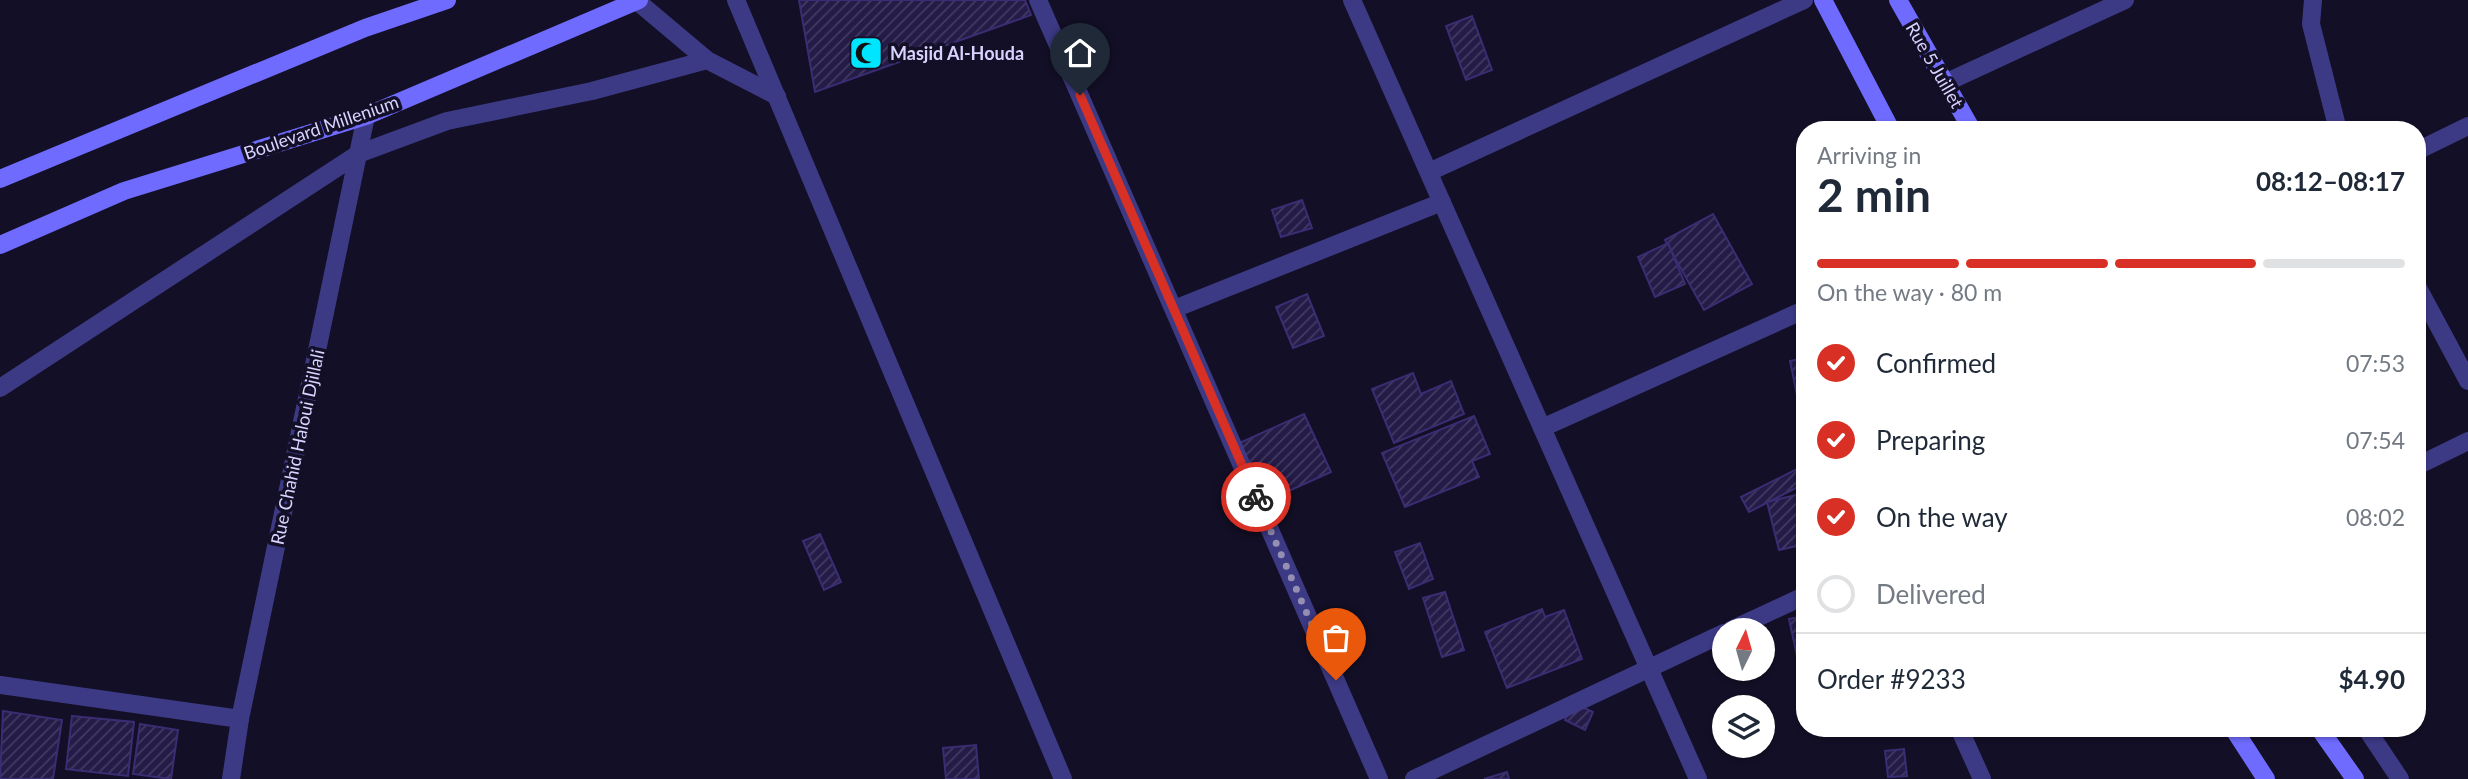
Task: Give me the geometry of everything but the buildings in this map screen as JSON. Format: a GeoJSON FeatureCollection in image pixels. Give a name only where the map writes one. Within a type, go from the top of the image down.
{"type":"FeatureCollection","features":[{"type":"Feature","properties":{"kind":"main road"},"geometry":{"type":"LineString","coordinates":[[0,179],[365,28],[447,0]]}},
{"type":"Feature","properties":{"kind":"main road","name":"Boulevard Millenium"},"geometry":{"type":"LineString","coordinates":[[0,245],[124,191],[366,116],[638,0]]}},
{"type":"Feature","properties":{"kind":"main road"},"geometry":{"type":"LineString","coordinates":[[1823,0],[1886,121]]}},
{"type":"Feature","properties":{"kind":"main road","name":"Rue 5 Juillet"},"geometry":{"type":"LineString","coordinates":[[1898,0],[1967,121]]}},
{"type":"Feature","properties":{"kind":"main road"},"geometry":{"type":"LineString","coordinates":[[2239,737],[2266,779]]}},
{"type":"Feature","properties":{"kind":"main road"},"geometry":{"type":"LineString","coordinates":[[2325,737],[2355,779]]}},
{"type":"Feature","properties":{"kind":"street"},"geometry":{"type":"LineString","coordinates":[[638,0],[707,60],[777,96]]}},
{"type":"Feature","properties":{"kind":"street"},"geometry":{"type":"LineString","coordinates":[[736,0],[1063,779]]}},
{"type":"Feature","properties":{"kind":"street"},"geometry":{"type":"LineString","coordinates":[[1038,0],[1379,779]]}},
{"type":"Feature","properties":{"kind":"street"},"geometry":{"type":"LineString","coordinates":[[1352,0],[1698,779]]}},
{"type":"Feature","properties":{"kind":"street"},"geometry":{"type":"LineString","coordinates":[[1429,172],[1804,0]]}},
{"type":"Feature","properties":{"kind":"street"},"geometry":{"type":"LineString","coordinates":[[1945,83],[2125,0]]}},
{"type":"Feature","properties":{"kind":"street"},"geometry":{"type":"LineString","coordinates":[[2313,0],[2311,24],[2336,121]]}},
{"type":"Feature","properties":{"kind":"street"},"geometry":{"type":"LineString","coordinates":[[0,388],[358,154],[447,121],[592,91],[707,60]]}},
{"type":"Feature","properties":{"kind":"street","name":"Rue Chahid Haloui Djillali"},"geometry":{"type":"LineString","coordinates":[[231,779],[240,719],[366,116]]}},
{"type":"Feature","properties":{"kind":"street"},"geometry":{"type":"LineString","coordinates":[[2426,147],[2468,126]]}},
{"type":"Feature","properties":{"kind":"street"},"geometry":{"type":"LineString","coordinates":[[1174,309],[1442,202]]}},
{"type":"Feature","properties":{"kind":"street"},"geometry":{"type":"LineString","coordinates":[[2426,303],[2468,381]]}},
{"type":"Feature","properties":{"kind":"street"},"geometry":{"type":"LineString","coordinates":[[1542,428],[1796,314]]}},
{"type":"Feature","properties":{"kind":"street"},"geometry":{"type":"LineString","coordinates":[[2426,462],[2468,441]]}},
{"type":"Feature","properties":{"kind":"street"},"geometry":{"type":"LineString","coordinates":[[1757,618],[1796,600]]}},
{"type":"Feature","properties":{"kind":"street"},"geometry":{"type":"LineString","coordinates":[[1414,779],[1712,639]]}},
{"type":"Feature","properties":{"kind":"street"},"geometry":{"type":"LineString","coordinates":[[0,685],[240,719]]}},
{"type":"Feature","properties":{"kind":"street"},"geometry":{"type":"LineString","coordinates":[[1963,737],[1982,779]]}},
{"type":"Feature","properties":{"kind":"street"},"geometry":{"type":"LineString","coordinates":[[2371,737],[2400,779]]}},
{"type":"Feature","properties":{"kind":"way so far"},"geometry":{"type":"LineString","coordinates":[[1256,497],[1336,680]]}},
{"type":"Feature","properties":{"kind":"place","name":"Masjid Al-Houda"},"geometry":{"type":"Point","coordinates":[866,53]}},
{"type":"Feature","properties":{"kind":"route"},"geometry":{"type":"LineString","coordinates":[[1080,95],[1256,497]]}}]}
